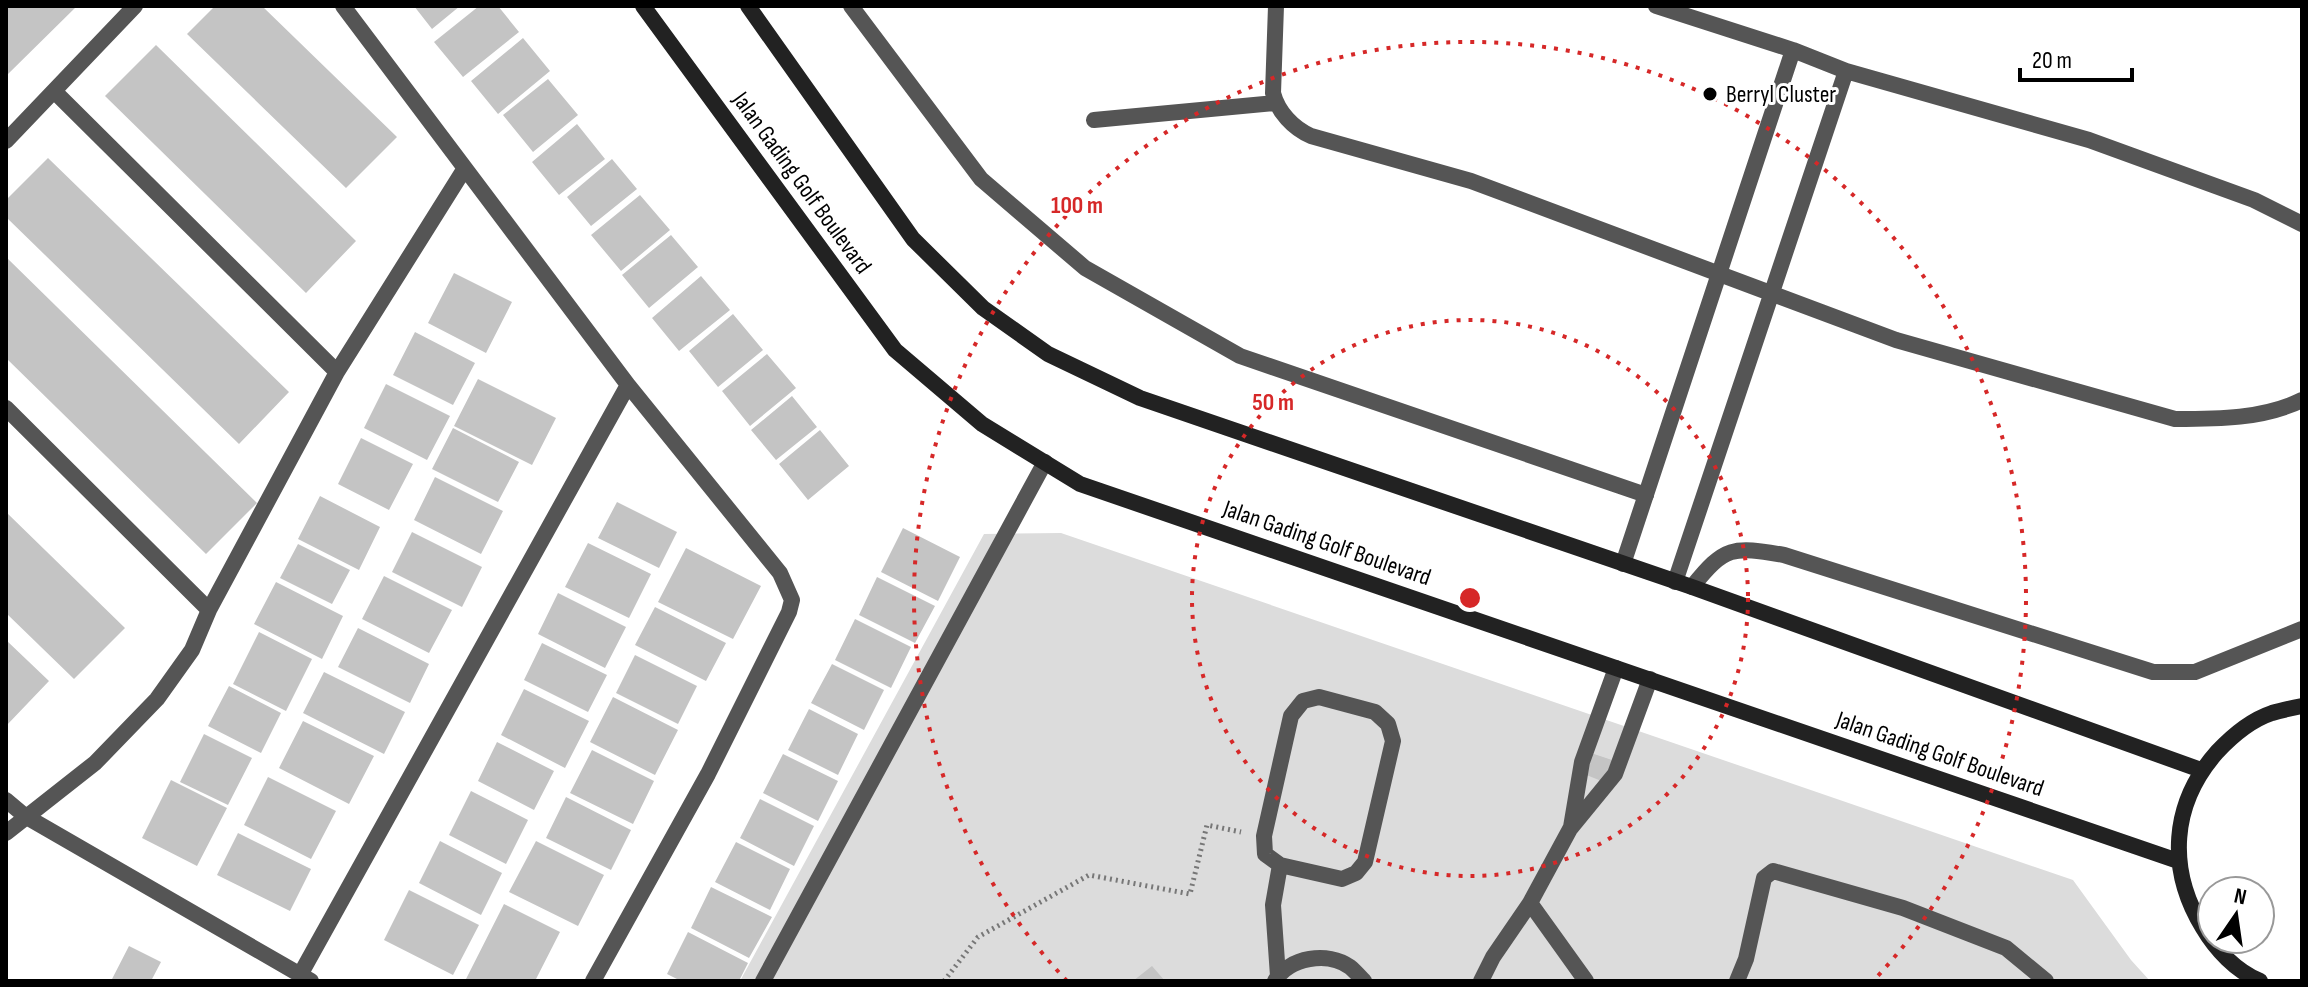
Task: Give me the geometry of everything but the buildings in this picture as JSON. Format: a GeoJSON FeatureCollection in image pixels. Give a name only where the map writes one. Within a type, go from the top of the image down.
{"type":"FeatureCollection","features":[{"type":"Feature","properties":{"kind":"main road","name":"Jalan Gading Golf Boulevard"},"geometry":{"type":"LineString","coordinates":[[643,6],[895,350],[982,424],[1080,484],[2178,861]]}},
{"type":"Feature","properties":{"kind":"main road"},"geometry":{"type":"LineString","coordinates":[[748,6],[913,239],[983,308],[1048,354],[1140,398],[1692,587],[2201,770]]}},
{"type":"Feature","properties":{"kind":"main road"},"geometry":{"type":"LineString","coordinates":[[2260,981],[2248,976],[2213,945],[2189,906],[2178,861],[2179,829],[2187,798],[2201,770],[2231,737],[2270,713],[2302,706]]}},
{"type":"Feature","properties":{"kind":"street"},"geometry":{"type":"LineString","coordinates":[[6,141],[135,6]]}},
{"type":"Feature","properties":{"kind":"street"},"geometry":{"type":"LineString","coordinates":[[343,6],[628,385],[780,573],[792,600],[789,612],[708,774],[593,981]]}},
{"type":"Feature","properties":{"kind":"street"},"geometry":{"type":"LineString","coordinates":[[851,6],[981,179],[1085,268],[1240,356],[1646,495]]}},
{"type":"Feature","properties":{"kind":"street"},"geometry":{"type":"LineString","coordinates":[[1276,6],[1275,103],[1295,126],[1311,136],[1471,181],[1896,340],[2175,419],[2220,419],[2284,409],[2302,400]]}},
{"type":"Feature","properties":{"kind":"street"},"geometry":{"type":"LineString","coordinates":[[1656,6],[1793,50],[1846,71],[2089,140],[2254,200],[2302,224]]}},
{"type":"Feature","properties":{"kind":"street"},"geometry":{"type":"LineString","coordinates":[[1623,564],[1793,50]]}},
{"type":"Feature","properties":{"kind":"street"},"geometry":{"type":"LineString","coordinates":[[1675,582],[1846,71]]}},
{"type":"Feature","properties":{"kind":"street"},"geometry":{"type":"LineString","coordinates":[[54,91],[337,372]]}},
{"type":"Feature","properties":{"kind":"street"},"geometry":{"type":"LineString","coordinates":[[1094,120],[1275,103]]}},
{"type":"Feature","properties":{"kind":"street"},"geometry":{"type":"LineString","coordinates":[[6,833],[95,763],[157,699],[192,650],[209,610],[337,372],[465,168]]}},
{"type":"Feature","properties":{"kind":"street"},"geometry":{"type":"LineString","coordinates":[[6,800],[25,816],[305,978],[628,385]]}},
{"type":"Feature","properties":{"kind":"street"},"geometry":{"type":"LineString","coordinates":[[6,408],[209,610]]}},
{"type":"Feature","properties":{"kind":"street"},"geometry":{"type":"LineString","coordinates":[[763,981],[1045,462]]}},
{"type":"Feature","properties":{"kind":"street"},"geometry":{"type":"LineString","coordinates":[[1692,587],[1713,560],[1726,554],[1739,550],[1784,555],[2153,672],[2195,672],[2302,629]]}},
{"type":"Feature","properties":{"kind":"street"},"geometry":{"type":"LineString","coordinates":[[1570,829],[1582,762],[1616,668]]}},
{"type":"Feature","properties":{"kind":"street"},"geometry":{"type":"LineString","coordinates":[[1481,981],[1493,957],[1530,903],[1570,829],[1615,774],[1650,679]]}},
{"type":"Feature","properties":{"kind":"street"},"geometry":{"type":"LineString","coordinates":[[1319,697],[1361,708],[1375,712],[1388,724],[1393,741],[1365,862],[1356,873],[1342,879],[1280,865],[1265,854],[1264,836],[1291,716],[1303,701],[1319,697]]}},
{"type":"Feature","properties":{"kind":"street"},"geometry":{"type":"LineString","coordinates":[[1276,978],[1273,905],[1280,865]]}},
{"type":"Feature","properties":{"kind":"street"},"geometry":{"type":"LineString","coordinates":[[1737,981],[1746,959],[1764,878],[1773,871],[1903,908],[2006,948],[2046,981]]}},
{"type":"Feature","properties":{"kind":"street"},"geometry":{"type":"LineString","coordinates":[[1530,903],[1586,981]]}},
{"type":"Feature","properties":{"kind":"street"},"geometry":{"type":"LineString","coordinates":[[1276,978],[1299,961],[1324,957],[1349,966],[1364,981]]}},
{"type":"Feature","properties":{"kind":"path"},"geometry":{"type":"LineString","coordinates":[[944,981],[978,937],[1089,875],[1190,894],[1207,825],[1264,836]]}},
{"type":"Feature","properties":{"kind":"shaded area"},"geometry":{"type":"Polygon","coordinates":[[[1061,533],[2073,880],[2150,981],[740,981],[984,534],[1061,533]]]}},
{"type":"Feature","properties":{"kind":"place","name":"Berryl Cluster"},"geometry":{"type":"Point","coordinates":[1710,94]}}]}
